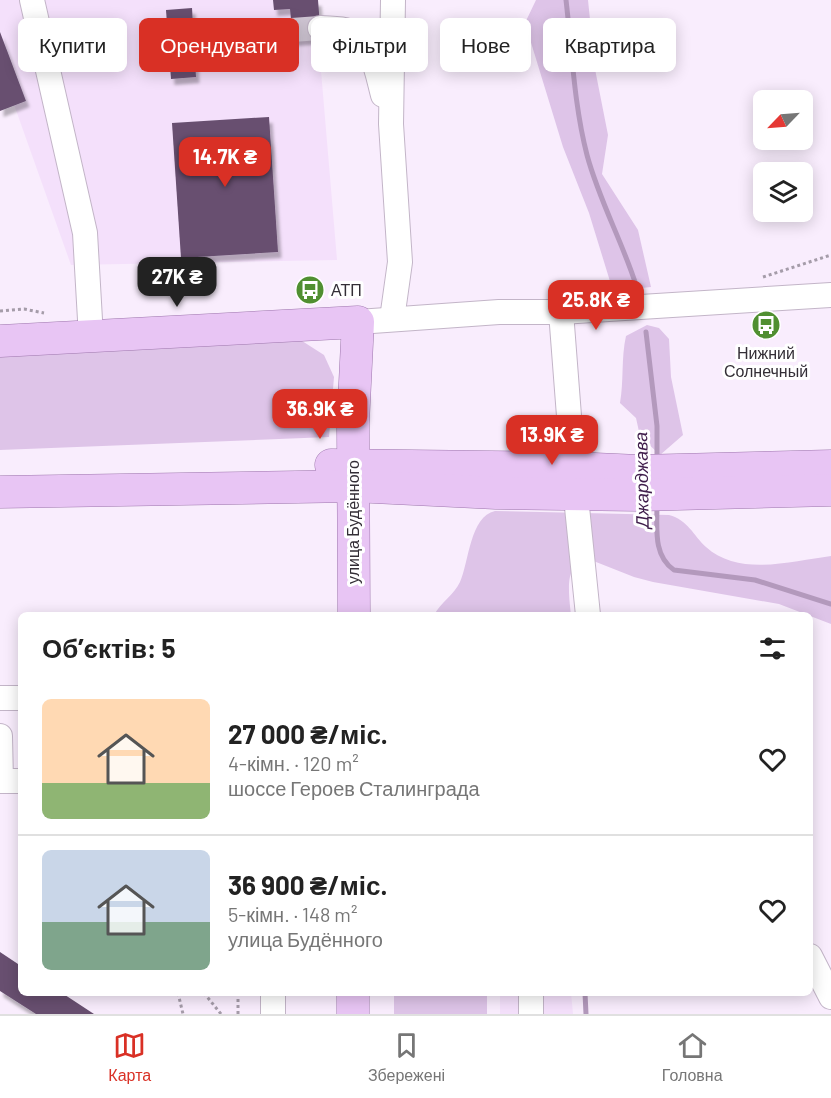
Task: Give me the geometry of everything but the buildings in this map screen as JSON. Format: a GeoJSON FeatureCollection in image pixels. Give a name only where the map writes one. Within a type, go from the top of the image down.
{"type":"FeatureCollection","features":[{"type":"Feature","properties":{"kind":"main road"},"geometry":{"type":"LineString","coordinates":[[0,341],[358,322]]}},
{"type":"Feature","properties":{"kind":"main road","name":"улица Будённого"},"geometry":{"type":"LineString","coordinates":[[354,612],[353,475],[358,322]]}},
{"type":"Feature","properties":{"kind":"main road"},"geometry":{"type":"LineString","coordinates":[[678,483],[831,466]]}},
{"type":"Feature","properties":{"kind":"main road"},"geometry":{"type":"LineString","coordinates":[[0,471],[353,475],[496,493],[575,481],[831,490]]}},
{"type":"Feature","properties":{"kind":"main road"},"geometry":{"type":"LineString","coordinates":[[0,492],[353,475]]}},
{"type":"Feature","properties":{"kind":"main road"},"geometry":{"type":"LineString","coordinates":[[353,996],[353,1014]]}},
{"type":"Feature","properties":{"kind":"street"},"geometry":{"type":"LineString","coordinates":[[32,0],[85,233],[91,337]]}},
{"type":"Feature","properties":{"kind":"street"},"geometry":{"type":"LineString","coordinates":[[392,319],[400,262],[391,124],[393,0]]}},
{"type":"Feature","properties":{"kind":"street"},"geometry":{"type":"LineString","coordinates":[[377,72],[391,124]]}},
{"type":"Feature","properties":{"kind":"street"},"geometry":{"type":"LineString","coordinates":[[358,322],[499,312],[561,312],[831,295]]}},
{"type":"Feature","properties":{"kind":"street"},"geometry":{"type":"LineString","coordinates":[[561,312],[588,612]]}},
{"type":"Feature","properties":{"kind":"street"},"geometry":{"type":"LineString","coordinates":[[0,698],[18,698]]}},
{"type":"Feature","properties":{"kind":"street"},"geometry":{"type":"LineString","coordinates":[[0,736],[2,781],[18,781]]}},
{"type":"Feature","properties":{"kind":"street"},"geometry":{"type":"LineString","coordinates":[[813,962],[831,997]]}},
{"type":"Feature","properties":{"kind":"street"},"geometry":{"type":"LineString","coordinates":[[273,996],[273,1014]]}},
{"type":"Feature","properties":{"kind":"street"},"geometry":{"type":"LineString","coordinates":[[531,996],[531,1014]]}},
{"type":"Feature","properties":{"kind":"path"},"geometry":{"type":"LineString","coordinates":[[179,996],[183,1014]]}},
{"type":"Feature","properties":{"kind":"path"},"geometry":{"type":"LineString","coordinates":[[206,996],[220,1014]]}},
{"type":"Feature","properties":{"kind":"path"},"geometry":{"type":"LineString","coordinates":[[238,996],[238,1014]]}},
{"type":"Feature","properties":{"kind":"shaded area","name":"АТП"},"geometry":{"type":"Polygon","coordinates":[[[0,0],[315,0],[317,18],[311,18],[311,72],[321,72],[337,260],[71,265],[0,65],[0,0]]]}},
{"type":"Feature","properties":{"kind":"shaded area"},"geometry":{"type":"Polygon","coordinates":[[[536,0],[588,0],[590,18],[543,18],[543,72],[596,72],[608,135],[602,174],[638,230],[651,287],[613,291],[589,213],[563,147],[531,43],[531,18],[527,18],[536,0]]]}},
{"type":"Feature","properties":{"kind":"shaded area"},"geometry":{"type":"Polygon","coordinates":[[[647,325],[659,328],[669,339],[671,377],[683,435],[660,455],[640,436],[636,418],[620,403],[626,336],[647,325]]]}},
{"type":"Feature","properties":{"kind":"shaded area"},"geometry":{"type":"Polygon","coordinates":[[[299,339],[324,355],[334,377],[329,437],[0,450],[0,353],[299,339]]]}},
{"type":"Feature","properties":{"kind":"shaded area"},"geometry":{"type":"Polygon","coordinates":[[[495,511],[669,515],[686,524],[706,547],[734,562],[766,565],[831,556],[831,624],[813,617],[813,612],[800,612],[779,604],[653,582],[591,560],[576,567],[571,574],[569,592],[571,612],[436,612],[460,582],[475,530],[487,515],[495,511]]]}},
{"type":"Feature","properties":{"kind":"shaded area"},"geometry":{"type":"Polygon","coordinates":[[[394,996],[487,996],[487,1014],[394,1014],[394,996]]]}},
{"type":"Feature","properties":{"kind":"shaded area"},"geometry":{"type":"Polygon","coordinates":[[[500,996],[571,996],[573,1014],[500,1014],[500,996]]]}},
{"type":"Feature","properties":{"kind":"waterway","name":"Джарджава"},"geometry":{"type":"LineString","coordinates":[[566,0],[576,97],[587,155],[636,285]]}},
{"type":"Feature","properties":{"kind":"waterway","name":"Джарджава"},"geometry":{"type":"LineString","coordinates":[[646,332],[657,426],[657,460]]}},
{"type":"Feature","properties":{"kind":"waterway","name":"Джарджава"},"geometry":{"type":"LineString","coordinates":[[657,505],[659,549],[662,557],[674,570],[755,580],[831,604]]}},
{"type":"Feature","properties":{"kind":"waterway"},"geometry":{"type":"LineString","coordinates":[[585,996],[586,1014]]}},
{"type":"Feature","properties":{"kind":"tunnel"},"geometry":{"type":"LineString","coordinates":[[299,30],[311,29]]}},
{"type":"Feature","properties":{"kind":"place","name":"АТП"},"geometry":{"type":"Point","coordinates":[310,290]}},
{"type":"Feature","properties":{"kind":"place","name":"Нижний Солнечный"},"geometry":{"type":"Point","coordinates":[766,325]}}]}
